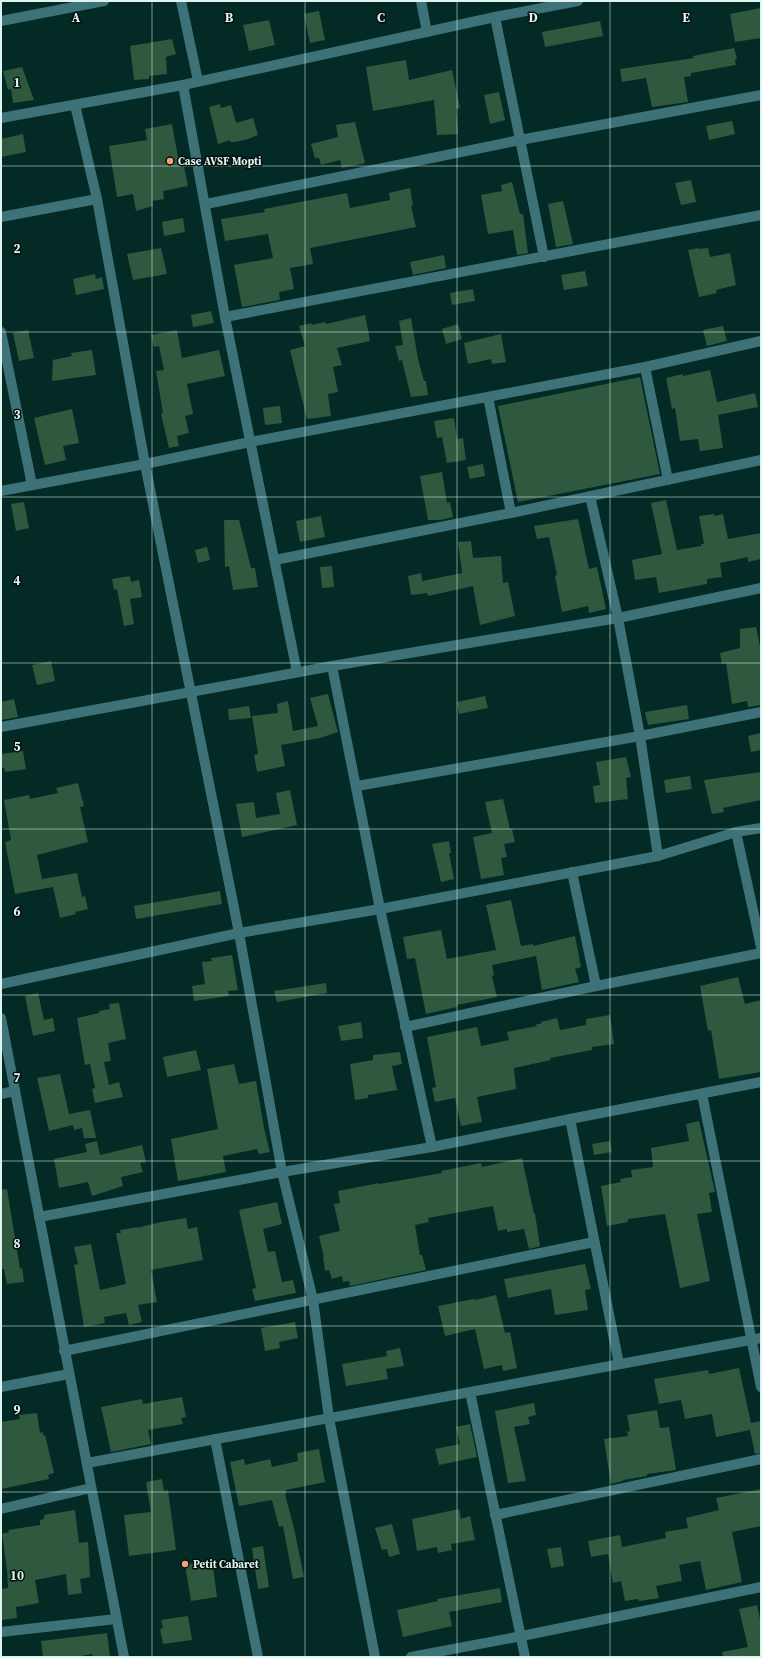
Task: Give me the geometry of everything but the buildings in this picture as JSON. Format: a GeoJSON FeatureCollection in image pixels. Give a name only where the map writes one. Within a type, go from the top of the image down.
{"type":"FeatureCollection","features":[{"type":"Feature","properties":{"kind":"street"},"geometry":{"type":"LineString","coordinates":[[1,22],[104,1]]}},
{"type":"Feature","properties":{"kind":"street"},"geometry":{"type":"LineString","coordinates":[[181,1],[198,81]]}},
{"type":"Feature","properties":{"kind":"street"},"geometry":{"type":"LineString","coordinates":[[421,1],[427,32]]}},
{"type":"Feature","properties":{"kind":"street"},"geometry":{"type":"LineString","coordinates":[[1,118],[184,85],[495,17],[578,1]]}},
{"type":"Feature","properties":{"kind":"street"},"geometry":{"type":"LineString","coordinates":[[495,17],[544,256]]}},
{"type":"Feature","properties":{"kind":"street"},"geometry":{"type":"LineString","coordinates":[[184,85],[225,317],[297,672]]}},
{"type":"Feature","properties":{"kind":"street"},"geometry":{"type":"LineString","coordinates":[[206,204],[520,140],[761,95]]}},
{"type":"Feature","properties":{"kind":"street"},"geometry":{"type":"LineString","coordinates":[[75,105],[97,199],[144,464],[239,933],[282,1172],[313,1300],[329,1418],[375,1657]]}},
{"type":"Feature","properties":{"kind":"street"},"geometry":{"type":"LineString","coordinates":[[1,217],[97,199]]}},
{"type":"Feature","properties":{"kind":"street"},"geometry":{"type":"LineString","coordinates":[[225,317],[761,215]]}},
{"type":"Feature","properties":{"kind":"street"},"geometry":{"type":"LineString","coordinates":[[1,332],[32,486]]}},
{"type":"Feature","properties":{"kind":"street"},"geometry":{"type":"LineString","coordinates":[[1,492],[250,442],[645,367],[761,342]]}},
{"type":"Feature","properties":{"kind":"street"},"geometry":{"type":"LineString","coordinates":[[645,367],[668,480]]}},
{"type":"Feature","properties":{"kind":"street"},"geometry":{"type":"LineString","coordinates":[[488,396],[511,513]]}},
{"type":"Feature","properties":{"kind":"street"},"geometry":{"type":"LineString","coordinates":[[275,560],[511,513],[761,460]]}},
{"type":"Feature","properties":{"kind":"street"},"geometry":{"type":"LineString","coordinates":[[590,496],[618,618],[640,736],[658,856]]}},
{"type":"Feature","properties":{"kind":"street"},"geometry":{"type":"LineString","coordinates":[[1,727],[297,672],[618,618],[761,588]]}},
{"type":"Feature","properties":{"kind":"street"},"geometry":{"type":"LineString","coordinates":[[332,666],[357,786],[380,909],[432,1147]]}},
{"type":"Feature","properties":{"kind":"street"},"geometry":{"type":"LineString","coordinates":[[357,786],[640,736],[761,712]]}},
{"type":"Feature","properties":{"kind":"street"},"geometry":{"type":"LineString","coordinates":[[1,984],[239,933],[380,909],[658,856],[736,832],[761,828]]}},
{"type":"Feature","properties":{"kind":"street"},"geometry":{"type":"LineString","coordinates":[[736,832],[761,947]]}},
{"type":"Feature","properties":{"kind":"street"},"geometry":{"type":"LineString","coordinates":[[572,872],[596,986]]}},
{"type":"Feature","properties":{"kind":"street"},"geometry":{"type":"LineString","coordinates":[[405,1027],[596,986],[761,953]]}},
{"type":"Feature","properties":{"kind":"street"},"geometry":{"type":"LineString","coordinates":[[1,1018],[124,1657]]}},
{"type":"Feature","properties":{"kind":"street"},"geometry":{"type":"LineString","coordinates":[[39,1217],[282,1172],[432,1147],[570,1118],[761,1082]]}},
{"type":"Feature","properties":{"kind":"street"},"geometry":{"type":"LineString","coordinates":[[1,1094],[15,1092]]}},
{"type":"Feature","properties":{"kind":"street"},"geometry":{"type":"LineString","coordinates":[[702,1094],[757,1339],[761,1387]]}},
{"type":"Feature","properties":{"kind":"street"},"geometry":{"type":"LineString","coordinates":[[570,1118],[619,1364]]}},
{"type":"Feature","properties":{"kind":"street"},"geometry":{"type":"LineString","coordinates":[[64,1351],[594,1242]]}},
{"type":"Feature","properties":{"kind":"street"},"geometry":{"type":"LineString","coordinates":[[87,1463],[757,1339]]}},
{"type":"Feature","properties":{"kind":"street"},"geometry":{"type":"LineString","coordinates":[[1,1387],[69,1374]]}},
{"type":"Feature","properties":{"kind":"street"},"geometry":{"type":"LineString","coordinates":[[470,1392],[495,1516],[522,1636],[525,1657]]}},
{"type":"Feature","properties":{"kind":"street"},"geometry":{"type":"LineString","coordinates":[[215,1439],[258,1657]]}},
{"type":"Feature","properties":{"kind":"street"},"geometry":{"type":"LineString","coordinates":[[495,1516],[761,1459]]}},
{"type":"Feature","properties":{"kind":"street"},"geometry":{"type":"LineString","coordinates":[[1,1509],[91,1488]]}},
{"type":"Feature","properties":{"kind":"street"},"geometry":{"type":"LineString","coordinates":[[410,1657],[522,1636],[761,1587]]}},
{"type":"Feature","properties":{"kind":"street"},"geometry":{"type":"LineString","coordinates":[[1,1632],[116,1619]]}},
{"type":"Feature","properties":{"kind":"place","name":"Case AVSF Mopti"},"geometry":{"type":"Point","coordinates":[170,161]}},
{"type":"Feature","properties":{"kind":"place","name":"Petit Cabaret"},"geometry":{"type":"Point","coordinates":[185,1564]}}]}
